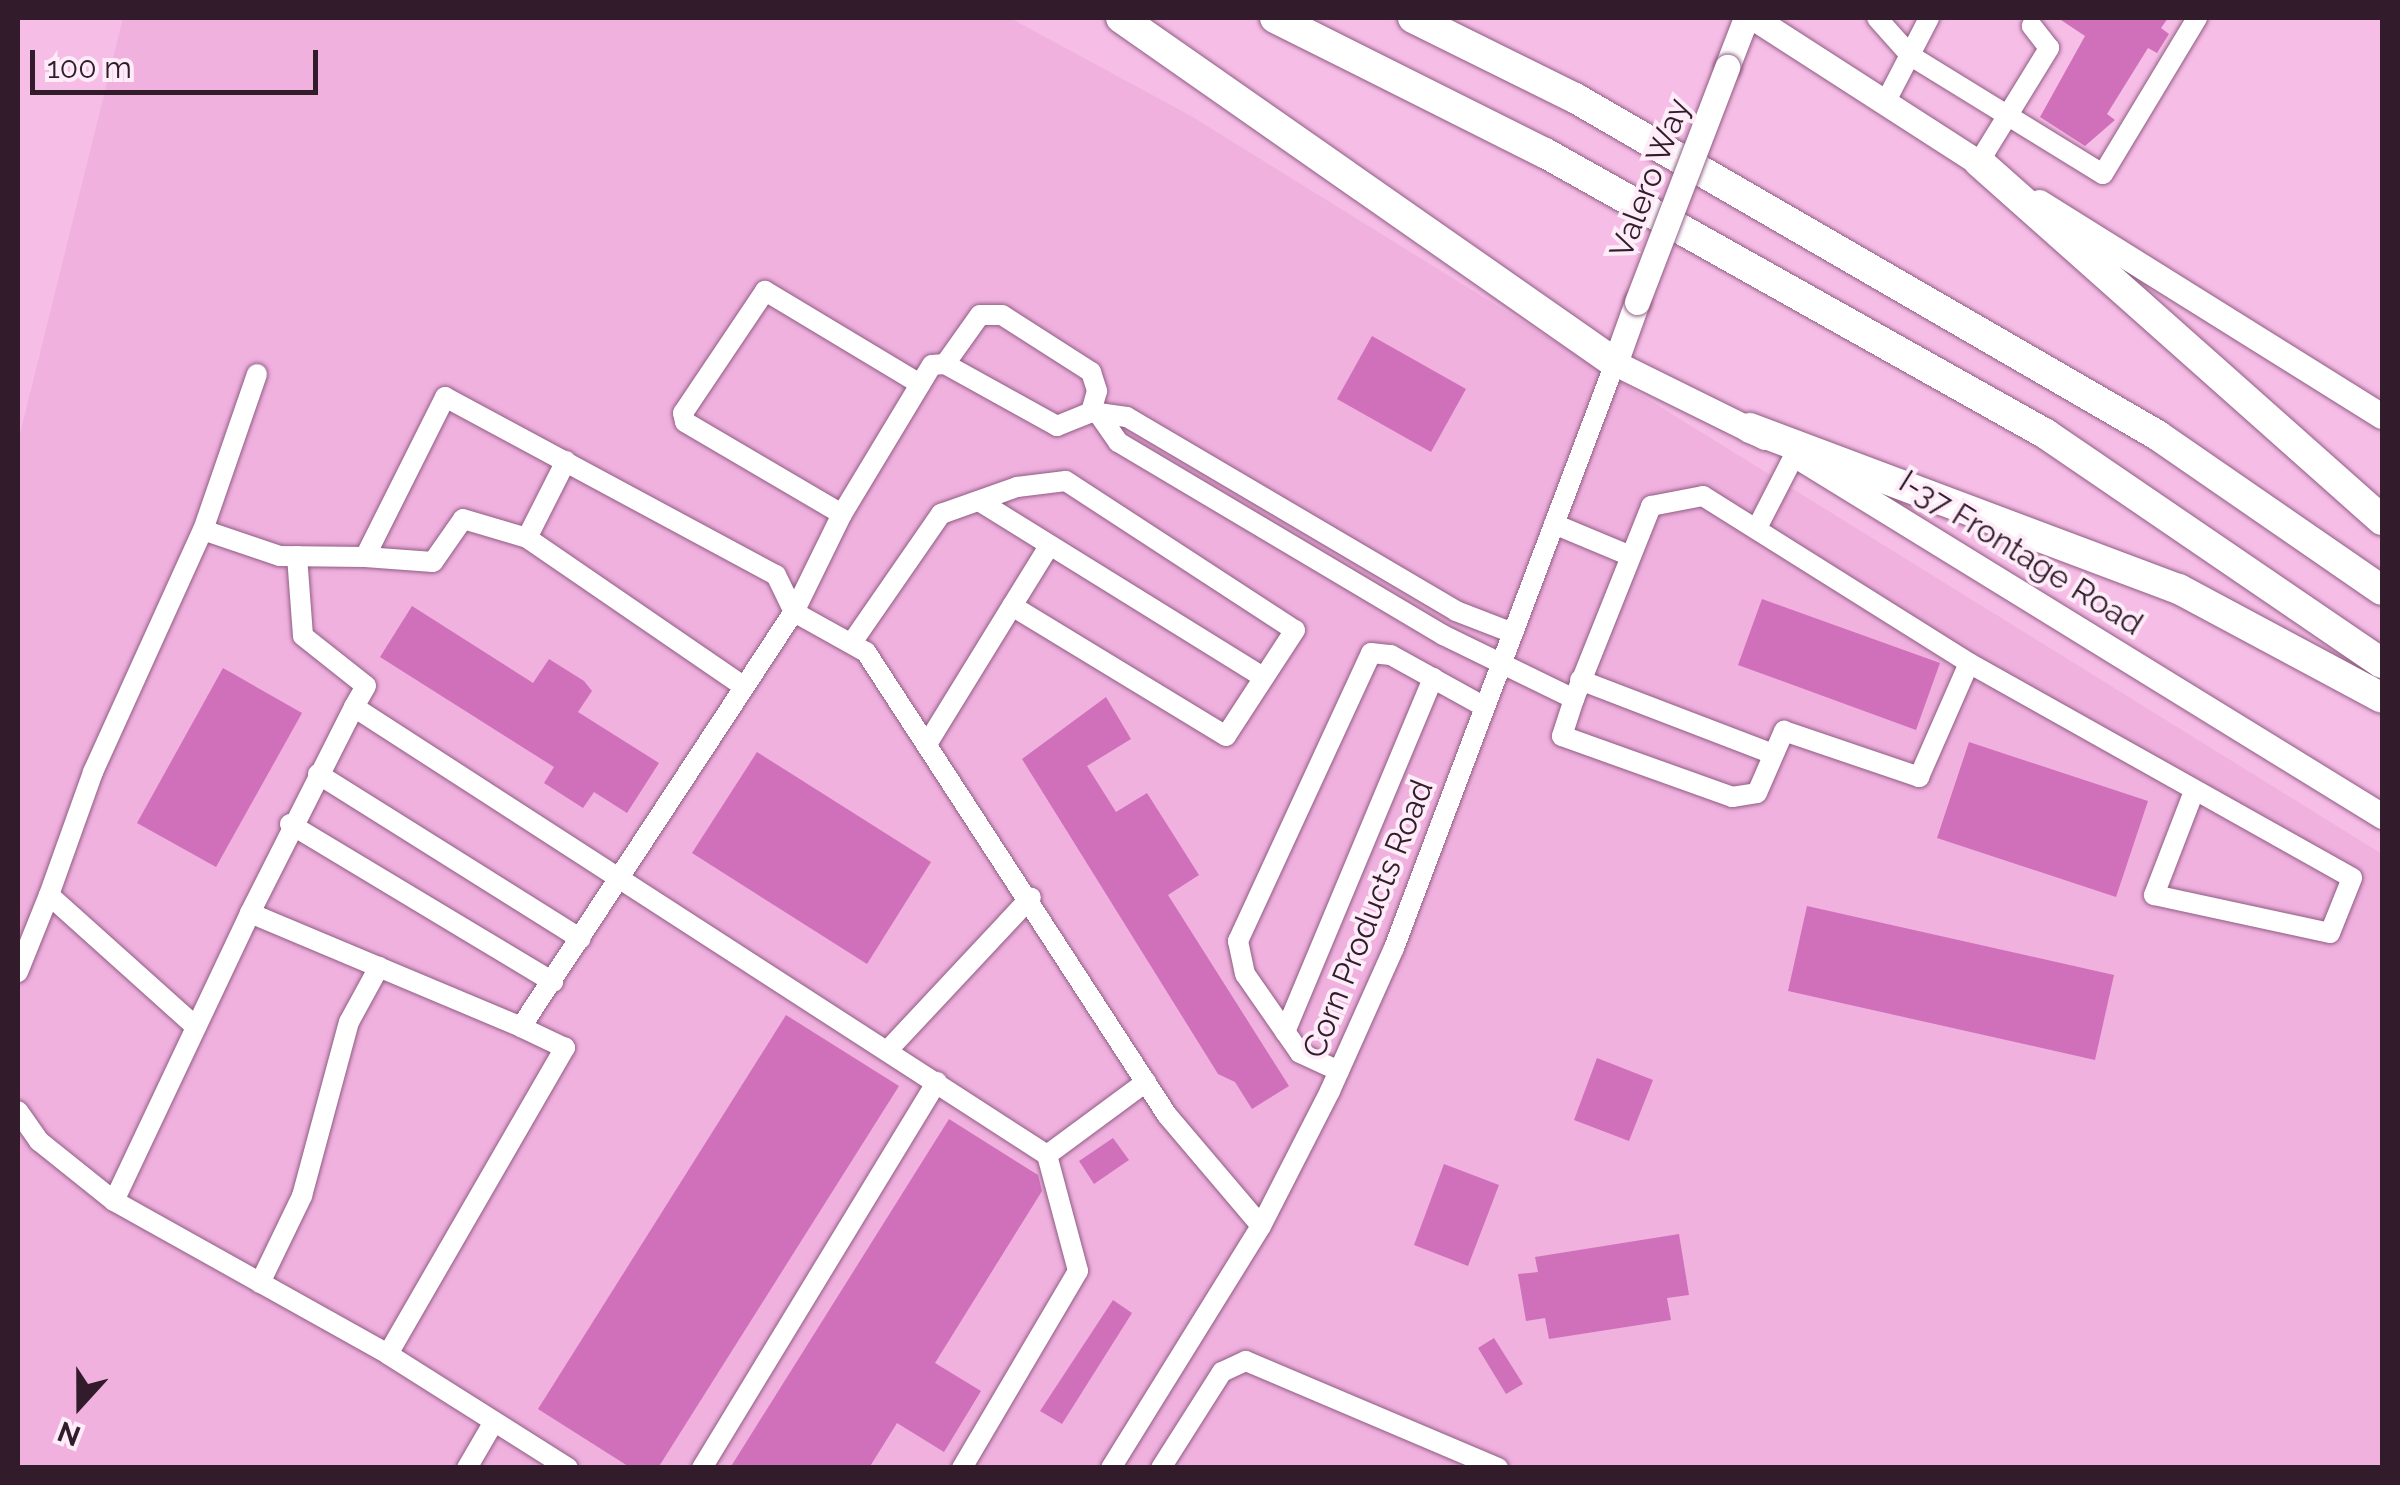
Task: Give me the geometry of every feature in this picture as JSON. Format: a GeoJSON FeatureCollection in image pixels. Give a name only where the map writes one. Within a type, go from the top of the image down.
{"type":"FeatureCollection","features":[{"type":"Feature","properties":{"kind":"highway"},"geometry":{"type":"LineString","coordinates":[[1121,18],[1615,363]]}},
{"type":"Feature","properties":{"kind":"highway"},"geometry":{"type":"LineString","coordinates":[[1274,18],[1545,153],[2046,434],[2382,663]]}},
{"type":"Feature","properties":{"kind":"highway"},"geometry":{"type":"LineString","coordinates":[[1412,18],[1575,98],[2157,436],[2382,590]]}},
{"type":"Feature","properties":{"kind":"highway"},"geometry":{"type":"LineString","coordinates":[[1979,162],[2382,520]]}},
{"type":"Feature","properties":{"kind":"highway"},"geometry":{"type":"LineString","coordinates":[[1750,428],[2179,589],[2382,698]]}},
{"type":"Feature","properties":{"kind":"main road","name":"Valero Way"},"geometry":{"type":"LineString","coordinates":[[1615,363],[1727,67],[1750,18]]}},
{"type":"Feature","properties":{"kind":"main road"},"geometry":{"type":"LineString","coordinates":[[1750,18],[2382,416]]}},
{"type":"Feature","properties":{"kind":"main road","name":"I-37 Frontage Road"},"geometry":{"type":"LineString","coordinates":[[1615,363],[1795,454],[2382,816]]}},
{"type":"Feature","properties":{"kind":"street"},"geometry":{"type":"LineString","coordinates":[[1877,18],[1911,56],[2005,120],[2103,174],[2198,18]]}},
{"type":"Feature","properties":{"kind":"street"},"geometry":{"type":"LineString","coordinates":[[1885,103],[1929,18]]}},
{"type":"Feature","properties":{"kind":"street"},"geometry":{"type":"LineString","coordinates":[[1979,162],[2049,48],[2032,26]]}},
{"type":"Feature","properties":{"kind":"street"},"geometry":{"type":"LineString","coordinates":[[842,514],[686,422],[683,412],[702,380],[765,291],[920,384]]}},
{"type":"Feature","properties":{"kind":"street"},"geometry":{"type":"LineString","coordinates":[[945,364],[963,331],[991,311],[1091,372],[1097,391],[1095,414],[1118,442],[1501,664],[1774,754]]}},
{"type":"Feature","properties":{"kind":"street","name":"Corn Products Road"},"geometry":{"type":"LineString","coordinates":[[1111,1468],[1262,1226],[1338,1071],[1485,706],[1615,363]]}},
{"type":"Feature","properties":{"kind":"street"},"geometry":{"type":"LineString","coordinates":[[521,1027],[794,612],[842,514],[932,365],[945,364],[1057,426],[1095,414],[1127,417],[1456,611],[1513,632]]}},
{"type":"Feature","properties":{"kind":"street"},"geometry":{"type":"LineString","coordinates":[[18,972],[93,772],[203,530],[257,374]]}},
{"type":"Feature","properties":{"kind":"street"},"geometry":{"type":"LineString","coordinates":[[365,557],[445,397],[776,575],[794,612],[853,641],[929,741],[1032,897],[1146,1082],[1262,1226]]}},
{"type":"Feature","properties":{"kind":"street"},"geometry":{"type":"LineString","coordinates":[[1756,528],[1795,454]]}},
{"type":"Feature","properties":{"kind":"street"},"geometry":{"type":"LineString","coordinates":[[527,538],[566,461]]}},
{"type":"Feature","properties":{"kind":"street"},"geometry":{"type":"LineString","coordinates":[[853,641],[941,514],[1066,481],[1295,630],[1226,736],[1012,606]]}},
{"type":"Feature","properties":{"kind":"street"},"geometry":{"type":"LineString","coordinates":[[1969,663],[1919,777],[1784,730],[1757,793],[1732,797],[1562,736],[1651,506],[1666,497],[1703,496],[1969,663],[2193,794],[2352,878],[2330,933],[2154,894],[2193,794]]}},
{"type":"Feature","properties":{"kind":"street"},"geometry":{"type":"LineString","coordinates":[[979,501],[1264,678]]}},
{"type":"Feature","properties":{"kind":"street"},"geometry":{"type":"LineString","coordinates":[[203,530],[297,556],[433,562],[463,520],[527,538],[743,686]]}},
{"type":"Feature","properties":{"kind":"street"},"geometry":{"type":"LineString","coordinates":[[1554,524],[1631,556]]}},
{"type":"Feature","properties":{"kind":"street"},"geometry":{"type":"LineString","coordinates":[[929,741],[1049,546]]}},
{"type":"Feature","properties":{"kind":"street"},"geometry":{"type":"LineString","coordinates":[[114,1201],[290,824],[366,686],[302,636],[297,556]]}},
{"type":"Feature","properties":{"kind":"street"},"geometry":{"type":"LineString","coordinates":[[1338,1071],[1300,1053],[1245,974],[1238,941],[1371,653],[1432,678],[1485,706]]}},
{"type":"Feature","properties":{"kind":"street"},"geometry":{"type":"LineString","coordinates":[[1286,1032],[1432,678]]}},
{"type":"Feature","properties":{"kind":"street"},"geometry":{"type":"LineString","coordinates":[[354,707],[623,874],[1046,1154],[1078,1271],[962,1468]]}},
{"type":"Feature","properties":{"kind":"street"},"geometry":{"type":"LineString","coordinates":[[318,774],[580,940]]}},
{"type":"Feature","properties":{"kind":"street"},"geometry":{"type":"LineString","coordinates":[[290,824],[553,982]]}},
{"type":"Feature","properties":{"kind":"street"},"geometry":{"type":"LineString","coordinates":[[49,895],[195,1026]]}},
{"type":"Feature","properties":{"kind":"street"},"geometry":{"type":"LineString","coordinates":[[888,1050],[1032,897]]}},
{"type":"Feature","properties":{"kind":"street"},"geometry":{"type":"LineString","coordinates":[[250,913],[565,1048],[388,1354]]}},
{"type":"Feature","properties":{"kind":"street"},"geometry":{"type":"LineString","coordinates":[[260,1282],[302,1196],[349,1022],[379,968]]}},
{"type":"Feature","properties":{"kind":"street"},"geometry":{"type":"LineString","coordinates":[[702,1468],[937,1082]]}},
{"type":"Feature","properties":{"kind":"street"},"geometry":{"type":"LineString","coordinates":[[1046,1154],[1146,1082]]}},
{"type":"Feature","properties":{"kind":"street"},"geometry":{"type":"LineString","coordinates":[[18,1110],[39,1141],[114,1201],[388,1354],[492,1425],[568,1468]]}},
{"type":"Feature","properties":{"kind":"street"},"geometry":{"type":"LineString","coordinates":[[1162,1468],[1222,1372],[1246,1361],[1498,1468]]}},
{"type":"Feature","properties":{"kind":"street"},"geometry":{"type":"LineString","coordinates":[[467,1468],[492,1425]]}},
{"type":"Feature","properties":{"kind":"shaded area"},"geometry":{"type":"Polygon","coordinates":[[[123,18],[1010,18],[1191,116],[2382,854],[2382,1467],[18,1468],[18,442],[123,18]]]}},
{"type":"Feature","properties":{"kind":"building"},"geometry":{"type":"Polygon","coordinates":[[[2058,18],[2168,18],[2161,28],[2169,34],[2157,53],[2148,48],[2107,114],[2115,120],[2085,146],[2040,117],[2085,36],[2058,18]]]}},
{"type":"Feature","properties":{"kind":"building"},"geometry":{"type":"Polygon","coordinates":[[[1372,336],[1466,389],[1431,452],[1337,399],[1372,336]]]}},
{"type":"Feature","properties":{"kind":"building"},"geometry":{"type":"Polygon","coordinates":[[[1762,599],[1940,663],[1916,730],[1738,665],[1762,599]]]}},
{"type":"Feature","properties":{"kind":"building"},"geometry":{"type":"Polygon","coordinates":[[[412,606],[533,683],[549,659],[584,681],[592,691],[578,712],[659,763],[627,813],[594,792],[583,808],[544,783],[554,767],[380,657],[412,606]]]}},
{"type":"Feature","properties":{"kind":"building"},"geometry":{"type":"Polygon","coordinates":[[[223,668],[302,713],[216,867],[137,823],[223,668]]]}},
{"type":"Feature","properties":{"kind":"building"},"geometry":{"type":"Polygon","coordinates":[[[1106,697],[1131,739],[1087,766],[1116,812],[1147,793],[1199,875],[1168,895],[1289,1086],[1252,1109],[1235,1082],[1218,1074],[1022,759],[1106,697]]]}},
{"type":"Feature","properties":{"kind":"building"},"geometry":{"type":"Polygon","coordinates":[[[1969,742],[2148,801],[2116,897],[1937,838],[1969,742]]]}},
{"type":"Feature","properties":{"kind":"building"},"geometry":{"type":"Polygon","coordinates":[[[757,752],[931,862],[867,964],[692,853],[757,752]]]}},
{"type":"Feature","properties":{"kind":"building"},"geometry":{"type":"Polygon","coordinates":[[[1807,906],[2114,975],[2095,1060],[1788,991],[1807,906]]]}},
{"type":"Feature","properties":{"kind":"building"},"geometry":{"type":"Polygon","coordinates":[[[786,1015],[899,1086],[658,1468],[631,1468],[538,1409],[786,1015]]]}},
{"type":"Feature","properties":{"kind":"building"},"geometry":{"type":"Polygon","coordinates":[[[1597,1058],[1653,1080],[1629,1141],[1574,1120],[1597,1058]]]}},
{"type":"Feature","properties":{"kind":"building"},"geometry":{"type":"Polygon","coordinates":[[[949,1119],[1038,1175],[1042,1191],[935,1363],[981,1391],[944,1452],[897,1423],[869,1468],[730,1468],[949,1119]]]}},
{"type":"Feature","properties":{"kind":"building"},"geometry":{"type":"Polygon","coordinates":[[[1113,1138],[1129,1160],[1094,1184],[1079,1161],[1113,1138]]]}},
{"type":"Feature","properties":{"kind":"building"},"geometry":{"type":"Polygon","coordinates":[[[1444,1164],[1499,1185],[1468,1266],[1414,1245],[1444,1164]]]}},
{"type":"Feature","properties":{"kind":"building"},"geometry":{"type":"Polygon","coordinates":[[[1679,1234],[1689,1295],[1667,1298],[1671,1320],[1549,1339],[1545,1318],[1526,1321],[1518,1274],[1538,1272],[1535,1257],[1679,1234]]]}},
{"type":"Feature","properties":{"kind":"building"},"geometry":{"type":"Polygon","coordinates":[[[1113,1300],[1132,1313],[1062,1424],[1040,1411],[1113,1300]]]}},
{"type":"Feature","properties":{"kind":"building"},"geometry":{"type":"Polygon","coordinates":[[[1494,1338],[1523,1384],[1506,1394],[1478,1348],[1494,1338]]]}}]}
